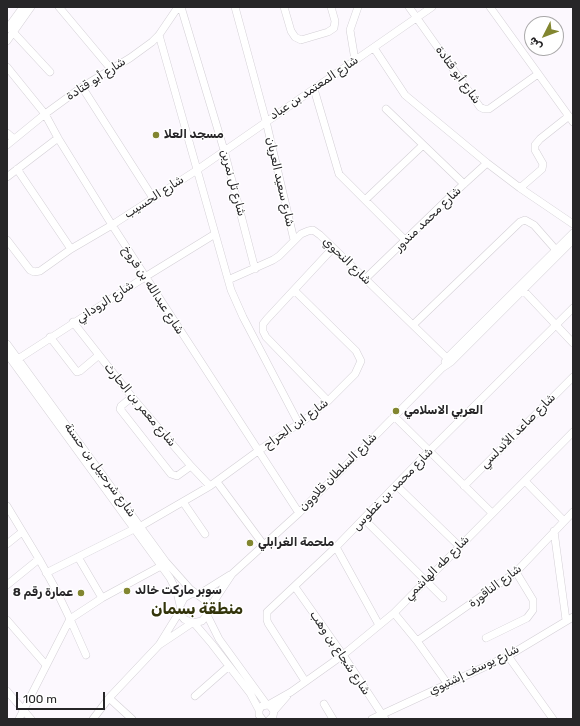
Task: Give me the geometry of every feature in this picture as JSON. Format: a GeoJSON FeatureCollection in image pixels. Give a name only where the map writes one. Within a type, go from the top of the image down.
{"type":"FeatureCollection","features":[{"type":"Feature","properties":{"kind":"street"},"geometry":{"type":"LineString","coordinates":[[7,41],[10,30],[23,7]]}},
{"type":"Feature","properties":{"kind":"street"},"geometry":{"type":"LineString","coordinates":[[10,30],[31,7]]}},
{"type":"Feature","properties":{"kind":"street"},"geometry":{"type":"LineString","coordinates":[[59,7],[111,69]]}},
{"type":"Feature","properties":{"kind":"street","name":"شارع أبو قتادة"},"geometry":{"type":"LineString","coordinates":[[7,145],[45,114],[82,87],[142,49],[159,35],[178,7]]}},
{"type":"Feature","properties":{"kind":"street","name":"شارع تل نمرين"},"geometry":{"type":"LineString","coordinates":[[181,7],[224,150],[255,268]]}},
{"type":"Feature","properties":{"kind":"street","name":"شارع سعيد العريان"},"geometry":{"type":"LineString","coordinates":[[235,7],[266,121],[294,240]]}},
{"type":"Feature","properties":{"kind":"street"},"geometry":{"type":"LineString","coordinates":[[284,7],[291,31],[295,37],[301,40],[328,32],[334,28],[335,21],[331,7]]}},
{"type":"Feature","properties":{"kind":"street"},"geometry":{"type":"LineString","coordinates":[[356,60],[350,30],[358,7]]}},
{"type":"Feature","properties":{"kind":"street","name":"شارع أبو قتادة"},"geometry":{"type":"LineString","coordinates":[[409,7],[480,106],[484,109],[489,109],[538,74]]}},
{"type":"Feature","properties":{"kind":"street","name":"شارع المعتمد بن عباد"},"geometry":{"type":"LineString","coordinates":[[197,170],[432,7]]}},
{"type":"Feature","properties":{"kind":"street"},"geometry":{"type":"LineString","coordinates":[[490,7],[571,119],[540,139],[535,145],[535,150],[543,164],[542,169],[520,188]]}},
{"type":"Feature","properties":{"kind":"street"},"geometry":{"type":"LineString","coordinates":[[10,30],[50,72]]}},
{"type":"Feature","properties":{"kind":"street"},"geometry":{"type":"LineString","coordinates":[[159,35],[234,299],[299,424]]}},
{"type":"Feature","properties":{"kind":"street"},"geometry":{"type":"LineString","coordinates":[[374,48],[401,91],[520,188],[573,224]]}},
{"type":"Feature","properties":{"kind":"street","name":"شارع عبدالله بن فروخ"},"geometry":{"type":"LineString","coordinates":[[7,67],[45,114],[58,138],[112,225],[298,513]]}},
{"type":"Feature","properties":{"kind":"street"},"geometry":{"type":"LineString","coordinates":[[82,87],[153,198]]}},
{"type":"Feature","properties":{"kind":"street"},"geometry":{"type":"LineString","coordinates":[[314,89],[339,174],[405,240]]}},
{"type":"Feature","properties":{"kind":"street","name":"شارع محمد مندور"},"geometry":{"type":"LineString","coordinates":[[365,279],[464,184],[386,109]]}},
{"type":"Feature","properties":{"kind":"street"},"geometry":{"type":"LineString","coordinates":[[7,133],[14,139]]}},
{"type":"Feature","properties":{"kind":"street"},"geometry":{"type":"LineString","coordinates":[[7,177],[58,138]]}},
{"type":"Feature","properties":{"kind":"street"},"geometry":{"type":"LineString","coordinates":[[365,200],[423,145]]}},
{"type":"Feature","properties":{"kind":"street"},"geometry":{"type":"LineString","coordinates":[[464,184],[488,163]]}},
{"type":"Feature","properties":{"kind":"street"},"geometry":{"type":"LineString","coordinates":[[17,168],[71,249]]}},
{"type":"Feature","properties":{"kind":"street","name":"شارع الحسيب"},"geometry":{"type":"LineString","coordinates":[[7,240],[30,270],[34,272],[40,271],[71,249],[112,225],[197,170]]}},
{"type":"Feature","properties":{"kind":"street"},"geometry":{"type":"LineString","coordinates":[[414,324],[520,222],[525,220],[534,224],[556,250]]}},
{"type":"Feature","properties":{"kind":"street","name":"شارع النحوي"},"geometry":{"type":"LineString","coordinates":[[228,280],[279,256],[301,234],[313,230],[414,324],[449,360]]}},
{"type":"Feature","properties":{"kind":"street","name":"شارع السلطان قلاوون"},"geometry":{"type":"LineString","coordinates":[[197,594],[232,574],[298,513],[573,233]]}},
{"type":"Feature","properties":{"kind":"street","name":"شارع الروداني"},"geometry":{"type":"LineString","coordinates":[[18,359],[145,276],[215,234]]}},
{"type":"Feature","properties":{"kind":"street","name":"شارع السلطان قلاوون"},"geometry":{"type":"LineString","coordinates":[[449,360],[524,291],[573,240]]}},
{"type":"Feature","properties":{"kind":"street"},"geometry":{"type":"LineString","coordinates":[[328,402],[266,337],[263,331],[263,324],[333,248]]}},
{"type":"Feature","properties":{"kind":"street","name":"شارع ابن الجراح"},"geometry":{"type":"LineString","coordinates":[[141,526],[213,484],[258,451],[299,424],[328,402],[355,374],[361,361],[356,350],[294,290]]}},
{"type":"Feature","properties":{"kind":"street"},"geometry":{"type":"LineString","coordinates":[[524,291],[557,324],[573,343]]}},
{"type":"Feature","properties":{"kind":"street","name":"شارع محمد بن غطوس"},"geometry":{"type":"LineString","coordinates":[[305,681],[267,620],[267,612],[336,547],[429,451],[573,308]]}},
{"type":"Feature","properties":{"kind":"street","name":"شارع معمر بن الحارث"},"geometry":{"type":"LineString","coordinates":[[73,322],[132,397],[191,466],[213,484],[264,544]]}},
{"type":"Feature","properties":{"kind":"street"},"geometry":{"type":"LineString","coordinates":[[50,337],[77,372],[80,372],[99,355]]}},
{"type":"Feature","properties":{"kind":"street","name":"شارع شرحبيل بن حسنة"},"geometry":{"type":"LineString","coordinates":[[7,344],[174,572],[197,594]]}},
{"type":"Feature","properties":{"kind":"street","name":"شارع شرحبيل بن حسنة"},"geometry":{"type":"LineString","coordinates":[[7,354],[174,585],[180,609]]}},
{"type":"Feature","properties":{"kind":"street","name":"شارع صاعد الأندلسي"},"geometry":{"type":"LineString","coordinates":[[464,486],[573,377]]}},
{"type":"Feature","properties":{"kind":"street"},"geometry":{"type":"LineString","coordinates":[[132,397],[121,406],[120,409],[171,474],[177,476],[191,466]]}},
{"type":"Feature","properties":{"kind":"street"},"geometry":{"type":"LineString","coordinates":[[394,416],[492,513]]}},
{"type":"Feature","properties":{"kind":"street","name":"شارع طه الهاشمي"},"geometry":{"type":"LineString","coordinates":[[260,714],[262,706],[267,705],[291,692],[343,656],[394,613],[573,432]]}},
{"type":"Feature","properties":{"kind":"street"},"geometry":{"type":"LineString","coordinates":[[525,481],[564,521]]}},
{"type":"Feature","properties":{"kind":"street"},"geometry":{"type":"LineString","coordinates":[[396,485],[459,546]]}},
{"type":"Feature","properties":{"kind":"street"},"geometry":{"type":"LineString","coordinates":[[184,502],[205,534]]}},
{"type":"Feature","properties":{"kind":"street"},"geometry":{"type":"LineString","coordinates":[[7,506],[39,559],[70,619],[86,655]]}},
{"type":"Feature","properties":{"kind":"street","name":"شارع الناقورة"},"geometry":{"type":"LineString","coordinates":[[417,641],[516,572],[572,514]]}},
{"type":"Feature","properties":{"kind":"street"},"geometry":{"type":"LineString","coordinates":[[364,519],[443,598]]}},
{"type":"Feature","properties":{"kind":"street"},"geometry":{"type":"LineString","coordinates":[[46,573],[134,529]]}},
{"type":"Feature","properties":{"kind":"street"},"geometry":{"type":"LineString","coordinates":[[554,531],[566,620]]}},
{"type":"Feature","properties":{"kind":"street"},"geometry":{"type":"LineString","coordinates":[[7,544],[22,532]]}},
{"type":"Feature","properties":{"kind":"street"},"geometry":{"type":"LineString","coordinates":[[336,547],[380,625]]}},
{"type":"Feature","properties":{"kind":"street"},"geometry":{"type":"LineString","coordinates":[[78,557],[102,598]]}},
{"type":"Feature","properties":{"kind":"street"},"geometry":{"type":"LineString","coordinates":[[7,585],[39,559]]}},
{"type":"Feature","properties":{"kind":"street"},"geometry":{"type":"LineString","coordinates":[[19,719],[70,619],[102,598],[161,566]]}},
{"type":"Feature","properties":{"kind":"street"},"geometry":{"type":"LineString","coordinates":[[486,638],[527,618],[533,610],[533,600],[516,572]]}},
{"type":"Feature","properties":{"kind":"street","name":"شارع السلطان قلاوون"},"geometry":{"type":"LineString","coordinates":[[207,612],[232,574]]}},
{"type":"Feature","properties":{"kind":"street","name":"شارع شجاع بن وهب"},"geometry":{"type":"LineString","coordinates":[[295,587],[384,717]]}},
{"type":"Feature","properties":{"kind":"street"},"geometry":{"type":"LineString","coordinates":[[93,719],[109,698],[159,645],[180,609],[184,598],[192,594],[197,594],[206,601],[207,612],[219,638],[267,705],[270,706],[273,716]]}},
{"type":"Feature","properties":{"kind":"street"},"geometry":{"type":"LineString","coordinates":[[180,609],[184,619],[193,623],[212,644],[253,699],[260,714],[254,719]]}},
{"type":"Feature","properties":{"kind":"street"},"geometry":{"type":"LineString","coordinates":[[159,645],[193,623],[202,620],[207,612]]}},
{"type":"Feature","properties":{"kind":"street"},"geometry":{"type":"LineString","coordinates":[[394,613],[417,641],[447,683]]}},
{"type":"Feature","properties":{"kind":"street","name":"شارع يوسف إشتيوي"},"geometry":{"type":"LineString","coordinates":[[372,719],[384,717],[447,683],[508,656],[573,617]]}},
{"type":"Feature","properties":{"kind":"street"},"geometry":{"type":"LineString","coordinates":[[7,620],[46,665]]}},
{"type":"Feature","properties":{"kind":"street"},"geometry":{"type":"LineString","coordinates":[[508,656],[552,719]]}},
{"type":"Feature","properties":{"kind":"street"},"geometry":{"type":"LineString","coordinates":[[195,696],[229,666]]}},
{"type":"Feature","properties":{"kind":"street"},"geometry":{"type":"LineString","coordinates":[[7,691],[31,719]]}},
{"type":"Feature","properties":{"kind":"street","name":"شارع طه الهاشمي"},"geometry":{"type":"LineString","coordinates":[[273,716],[291,692]]}},
{"type":"Feature","properties":{"kind":"street"},"geometry":{"type":"LineString","coordinates":[[109,698],[132,719]]}},
{"type":"Feature","properties":{"kind":"street"},"geometry":{"type":"LineString","coordinates":[[324,704],[333,719]]}},
{"type":"Feature","properties":{"kind":"place","name":"مسجد العلا"},"geometry":{"type":"Point","coordinates":[156,135]}},
{"type":"Feature","properties":{"kind":"place","name":"العربي الاسلامي"},"geometry":{"type":"Point","coordinates":[396,411]}},
{"type":"Feature","properties":{"kind":"place","name":"ملحمة الغرابلي"},"geometry":{"type":"Point","coordinates":[250,543]}},
{"type":"Feature","properties":{"kind":"place","name":"سوبر ماركت خالد"},"geometry":{"type":"Point","coordinates":[127,591]}},
{"type":"Feature","properties":{"kind":"place","name":"عمارة رقم 8"},"geometry":{"type":"Point","coordinates":[81,593]}},
{"type":"Feature","properties":{"kind":"district","name":"منطقة بسمان"},"geometry":{"type":"Point","coordinates":[197,609]}}]}
